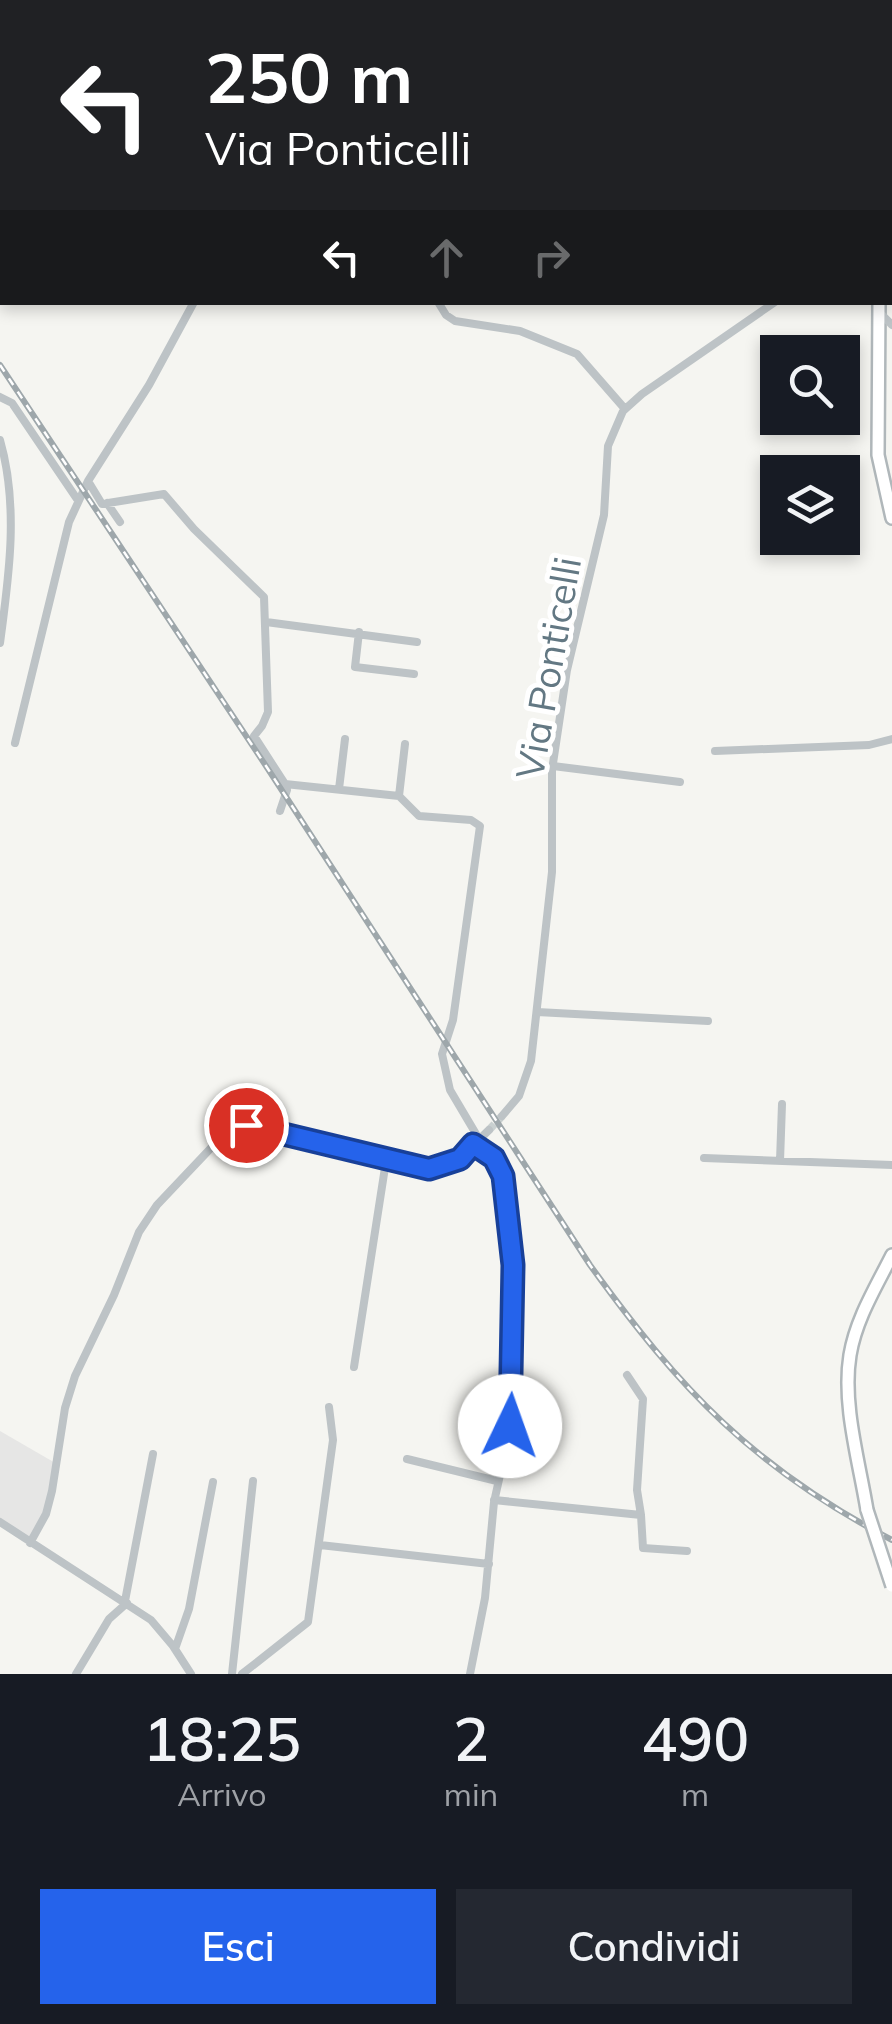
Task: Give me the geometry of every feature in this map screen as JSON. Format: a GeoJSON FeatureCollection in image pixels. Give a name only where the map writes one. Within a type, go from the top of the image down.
{"type":"FeatureCollection","features":[{"type":"Feature","properties":{"kind":"street"},"geometry":{"type":"LineString","coordinates":[[15,743],[69,522],[88,481],[192,305]]}},
{"type":"Feature","properties":{"kind":"street"},"geometry":{"type":"LineString","coordinates":[[440,305],[455,321],[520,331],[577,354],[625,409],[771,305]]}},
{"type":"Feature","properties":{"kind":"street"},"geometry":{"type":"LineString","coordinates":[[880,308],[892,325]]}},
{"type":"Feature","properties":{"kind":"street"},"geometry":{"type":"LineString","coordinates":[[880,308],[878,455],[892,518]]}},
{"type":"Feature","properties":{"kind":"street"},"geometry":{"type":"LineString","coordinates":[[0,397],[12,403],[78,500]]}},
{"type":"Feature","properties":{"kind":"street","name":"Via Ponticelli"},"geometry":{"type":"LineString","coordinates":[[502,1116],[519,1096],[531,1061],[552,872],[553,766],[567,670],[604,514],[608,446],[625,409]]}},
{"type":"Feature","properties":{"kind":"street"},"geometry":{"type":"LineString","coordinates":[[0,440],[5,567],[0,643]]}},
{"type":"Feature","properties":{"kind":"street"},"geometry":{"type":"LineString","coordinates":[[88,481],[102,504],[164,494],[264,597],[268,712],[254,736],[288,790],[280,811]]}},
{"type":"Feature","properties":{"kind":"street"},"geometry":{"type":"LineString","coordinates":[[107,503],[120,522]]}},
{"type":"Feature","properties":{"kind":"street"},"geometry":{"type":"LineString","coordinates":[[266,622],[417,642]]}},
{"type":"Feature","properties":{"kind":"street"},"geometry":{"type":"LineString","coordinates":[[358,632],[355,667],[414,674]]}},
{"type":"Feature","properties":{"kind":"street"},"geometry":{"type":"LineString","coordinates":[[339,789],[346,738]]}},
{"type":"Feature","properties":{"kind":"street"},"geometry":{"type":"LineString","coordinates":[[714,751],[868,745],[892,740]]}},
{"type":"Feature","properties":{"kind":"street"},"geometry":{"type":"LineString","coordinates":[[399,796],[405,744]]}},
{"type":"Feature","properties":{"kind":"street"},"geometry":{"type":"LineString","coordinates":[[553,766],[680,782]]}},
{"type":"Feature","properties":{"kind":"street"},"geometry":{"type":"LineString","coordinates":[[285,784],[399,796],[419,816],[471,820],[480,826],[454,1020],[442,1054],[450,1090],[476,1141],[494,1158],[503,1176],[513,1265],[512,1410],[497,1480],[490,1564],[470,1674]]}},
{"type":"Feature","properties":{"kind":"street"},"geometry":{"type":"LineString","coordinates":[[537,1012],[708,1021]]}},
{"type":"Feature","properties":{"kind":"street"},"geometry":{"type":"LineString","coordinates":[[780,1161],[782,1104]]}},
{"type":"Feature","properties":{"kind":"street"},"geometry":{"type":"LineString","coordinates":[[30,1543],[49,1503],[74,1376],[114,1295],[138,1232],[157,1205],[228,1130],[246,1125],[429,1169],[460,1159],[489,1130]]}},
{"type":"Feature","properties":{"kind":"street"},"geometry":{"type":"LineString","coordinates":[[704,1158],[892,1165]]}},
{"type":"Feature","properties":{"kind":"street"},"geometry":{"type":"LineString","coordinates":[[354,1367],[386,1161]]}},
{"type":"Feature","properties":{"kind":"street"},"geometry":{"type":"LineString","coordinates":[[892,1254],[858,1326],[849,1364],[852,1412],[868,1510],[892,1586]]}},
{"type":"Feature","properties":{"kind":"street"},"geometry":{"type":"LineString","coordinates":[[626,1375],[643,1399],[636,1490],[643,1548],[688,1551]]}},
{"type":"Feature","properties":{"kind":"street"},"geometry":{"type":"LineString","coordinates":[[242,1674],[308,1622],[333,1440],[330,1406]]}},
{"type":"Feature","properties":{"kind":"street"},"geometry":{"type":"LineString","coordinates":[[76,1674],[109,1619],[126,1602],[152,1454]]}},
{"type":"Feature","properties":{"kind":"street"},"geometry":{"type":"LineString","coordinates":[[407,1459],[497,1480]]}},
{"type":"Feature","properties":{"kind":"street"},"geometry":{"type":"LineString","coordinates":[[232,1674],[253,1481]]}},
{"type":"Feature","properties":{"kind":"street"},"geometry":{"type":"LineString","coordinates":[[175,1648],[189,1608],[213,1482]]}},
{"type":"Feature","properties":{"kind":"street"},"geometry":{"type":"LineString","coordinates":[[494,1500],[640,1515]]}},
{"type":"Feature","properties":{"kind":"street"},"geometry":{"type":"LineString","coordinates":[[0,1522],[151,1620],[175,1648],[190,1674]]}},
{"type":"Feature","properties":{"kind":"street"},"geometry":{"type":"LineString","coordinates":[[320,1545],[490,1564]]}},
{"type":"Feature","properties":{"kind":"shaded area"},"geometry":{"type":"Polygon","coordinates":[[[0,1431],[57,1464],[52,1491],[30,1543],[0,1521],[0,1431]]]}},
{"type":"Feature","properties":{"kind":"tunnel"},"geometry":{"type":"LineString","coordinates":[[489,1130],[502,1116]]}},
{"type":"Feature","properties":{"kind":"railway"},"geometry":{"type":"LineString","coordinates":[[0,365],[623,1310],[689,1388],[760,1454],[843,1513],[892,1540]]}},
{"type":"Feature","properties":{"kind":"route"},"geometry":{"type":"LineString","coordinates":[[246,1125],[429,1169],[460,1159],[473,1144],[494,1158],[503,1176],[513,1265],[514,1386],[510,1426]]}}]}
